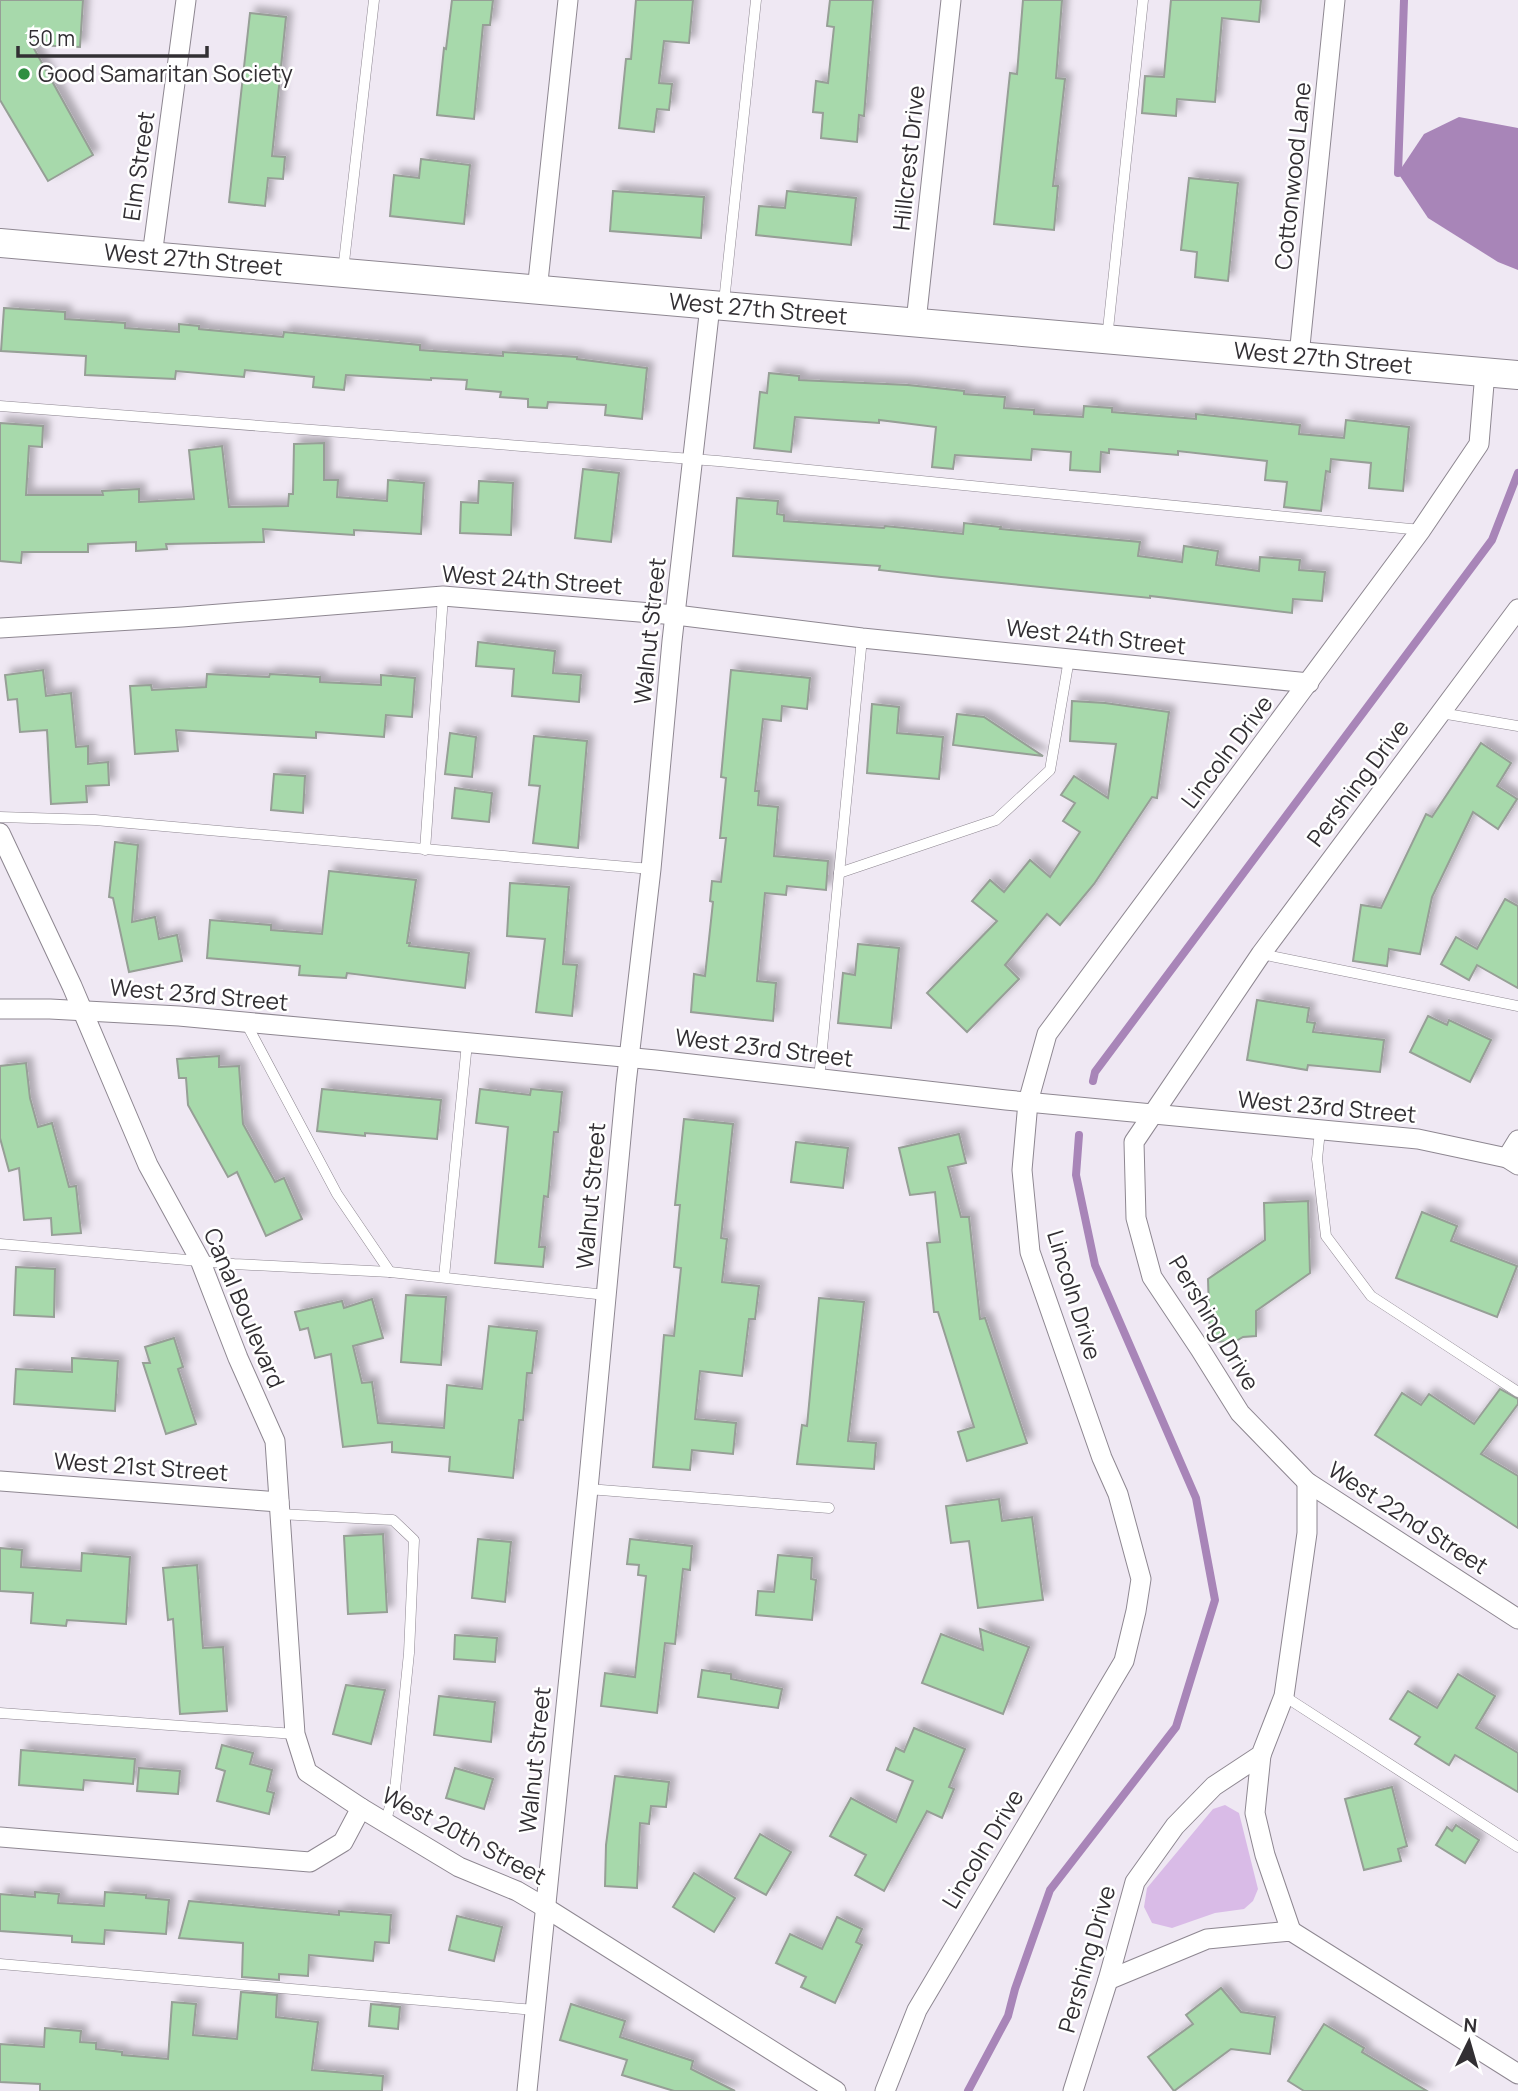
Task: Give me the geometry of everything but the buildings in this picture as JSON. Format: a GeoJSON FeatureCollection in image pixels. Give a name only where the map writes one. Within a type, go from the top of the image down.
{"type":"FeatureCollection","features":[{"type":"Feature","properties":{"kind":"main road","name":"West 27th Street"},"geometry":{"type":"LineString","coordinates":[[0,243],[1518,375]]}},
{"type":"Feature","properties":{"kind":"street","name":"Elm Street"},"geometry":{"type":"LineString","coordinates":[[152,256],[186,0]]}},
{"type":"Feature","properties":{"kind":"street"},"geometry":{"type":"LineString","coordinates":[[537,291],[568,0]]}},
{"type":"Feature","properties":{"kind":"street","name":"Hillcrest Drive"},"geometry":{"type":"LineString","coordinates":[[916,322],[951,0]]}},
{"type":"Feature","properties":{"kind":"street","name":"Cottonwood Lane"},"geometry":{"type":"LineString","coordinates":[[1299,356],[1335,0]]}},
{"type":"Feature","properties":{"kind":"street","name":"Walnut Street"},"geometry":{"type":"LineString","coordinates":[[527,2091],[629,1059],[676,615],[693,459],[716,306]]}},
{"type":"Feature","properties":{"kind":"street","name":"Lincoln Drive"},"geometry":{"type":"LineString","coordinates":[[885,2091],[917,2010],[1124,1661],[1141,1579],[1118,1494],[1102,1458],[1030,1252],[1022,1170],[1028,1102],[1047,1034],[1309,683],[1421,530],[1479,444],[1485,372]]}},
{"type":"Feature","properties":{"kind":"street","name":"West 24th Street"},"geometry":{"type":"LineString","coordinates":[[0,628],[182,617],[443,596],[676,615],[862,638],[1309,683]]}},
{"type":"Feature","properties":{"kind":"street","name":"Pershing Drive"},"geometry":{"type":"LineString","coordinates":[[1307,1482],[1240,1413],[1152,1277],[1136,1218],[1134,1142],[1261,954],[1518,609]]}},
{"type":"Feature","properties":{"kind":"street","name":"Canal Boulevard"},"geometry":{"type":"LineString","coordinates":[[0,834],[81,1010],[148,1165],[200,1260],[238,1358],[275,1441],[295,1734],[307,1772],[361,1808]]}},
{"type":"Feature","properties":{"kind":"street","name":"West 23rd Street"},"geometry":{"type":"LineString","coordinates":[[0,1009],[81,1010],[245,1023],[629,1059],[1028,1102],[1418,1139],[1512,1162]]}},
{"type":"Feature","properties":{"kind":"street"},"geometry":{"type":"LineString","coordinates":[[1512,1162],[1518,1140]]}},
{"type":"Feature","properties":{"kind":"street","name":"West 21st Street"},"geometry":{"type":"LineString","coordinates":[[0,1481],[279,1508]]}},
{"type":"Feature","properties":{"kind":"street"},"geometry":{"type":"LineString","coordinates":[[1291,1931],[1265,1855],[1255,1813],[1261,1755],[1284,1696],[1307,1533],[1307,1482]]}},
{"type":"Feature","properties":{"kind":"street","name":"West 22nd Street"},"geometry":{"type":"LineString","coordinates":[[1307,1482],[1518,1619]]}},
{"type":"Feature","properties":{"kind":"street","name":"Pershing Drive"},"geometry":{"type":"LineString","coordinates":[[1073,2091],[1135,1882],[1175,1826],[1214,1786],[1261,1755]]}},
{"type":"Feature","properties":{"kind":"street","name":"West 20th Street"},"geometry":{"type":"LineString","coordinates":[[0,1837],[310,1862],[343,1842],[361,1808],[459,1867],[517,1891],[546,1908],[836,2091]]}},
{"type":"Feature","properties":{"kind":"street"},"geometry":{"type":"LineString","coordinates":[[1108,1980],[1207,1939],[1291,1931],[1518,2074]]}},
{"type":"Feature","properties":{"kind":"lane"},"geometry":{"type":"LineString","coordinates":[[342,274],[374,0]]}},
{"type":"Feature","properties":{"kind":"lane"},"geometry":{"type":"LineString","coordinates":[[716,306],[756,0]]}},
{"type":"Feature","properties":{"kind":"lane"},"geometry":{"type":"LineString","coordinates":[[1107,339],[1143,0]]}},
{"type":"Feature","properties":{"kind":"lane"},"geometry":{"type":"LineString","coordinates":[[0,406],[693,459],[1421,530]]}},
{"type":"Feature","properties":{"kind":"lane"},"geometry":{"type":"LineString","coordinates":[[425,850],[443,596]]}},
{"type":"Feature","properties":{"kind":"lane"},"geometry":{"type":"LineString","coordinates":[[819,1079],[862,638]]}},
{"type":"Feature","properties":{"kind":"lane"},"geometry":{"type":"LineString","coordinates":[[839,873],[996,820],[1050,770],[1069,659]]}},
{"type":"Feature","properties":{"kind":"lane"},"geometry":{"type":"LineString","coordinates":[[1440,713],[1518,726]]}},
{"type":"Feature","properties":{"kind":"lane"},"geometry":{"type":"LineString","coordinates":[[0,817],[95,820],[624,869],[651,869]]}},
{"type":"Feature","properties":{"kind":"lane"},"geometry":{"type":"LineString","coordinates":[[1261,954],[1518,1006]]}},
{"type":"Feature","properties":{"kind":"lane"},"geometry":{"type":"LineString","coordinates":[[245,1023],[337,1194],[390,1272]]}},
{"type":"Feature","properties":{"kind":"lane"},"geometry":{"type":"LineString","coordinates":[[444,1277],[467,1043]]}},
{"type":"Feature","properties":{"kind":"lane"},"geometry":{"type":"LineString","coordinates":[[1320,1131],[1317,1159],[1326,1236],[1371,1296],[1518,1392]]}},
{"type":"Feature","properties":{"kind":"lane"},"geometry":{"type":"LineString","coordinates":[[0,1244],[234,1265],[390,1272],[606,1295]]}},
{"type":"Feature","properties":{"kind":"lane"},"geometry":{"type":"LineString","coordinates":[[588,1489],[829,1508]]}},
{"type":"Feature","properties":{"kind":"lane"},"geometry":{"type":"LineString","coordinates":[[279,1508],[393,1520],[414,1540],[409,1653],[395,1790],[385,1823]]}},
{"type":"Feature","properties":{"kind":"lane"},"geometry":{"type":"LineString","coordinates":[[1284,1696],[1518,1847]]}},
{"type":"Feature","properties":{"kind":"lane"},"geometry":{"type":"LineString","coordinates":[[0,1713],[295,1734]]}},
{"type":"Feature","properties":{"kind":"lane"},"geometry":{"type":"LineString","coordinates":[[0,1964],[535,2010]]}},
{"type":"Feature","properties":{"kind":"shaded area"},"geometry":{"type":"Polygon","coordinates":[[[1459,117],[1518,128],[1518,270],[1498,262],[1428,218],[1398,173],[1424,134],[1459,117]]]}},
{"type":"Feature","properties":{"kind":"shaded area"},"geometry":{"type":"Polygon","coordinates":[[[1225,1805],[1239,1813],[1258,1889],[1253,1901],[1244,1909],[1215,1913],[1172,1928],[1152,1923],[1144,1907],[1147,1888],[1213,1809],[1225,1805]]]}},
{"type":"Feature","properties":{"kind":"waterway"},"geometry":{"type":"LineString","coordinates":[[1398,173],[1404,0]]}},
{"type":"Feature","properties":{"kind":"waterway"},"geometry":{"type":"LineString","coordinates":[[1093,1081],[1095,1072],[1492,540],[1518,473]]}},
{"type":"Feature","properties":{"kind":"waterway"},"geometry":{"type":"LineString","coordinates":[[968,2091],[1008,2016],[1050,1890],[1176,1727],[1215,1600],[1196,1498],[1095,1265],[1076,1175],[1079,1135]]}},
{"type":"Feature","properties":{"kind":"place","name":"Good Samaritan Society"},"geometry":{"type":"Point","coordinates":[24,74]}}]}
